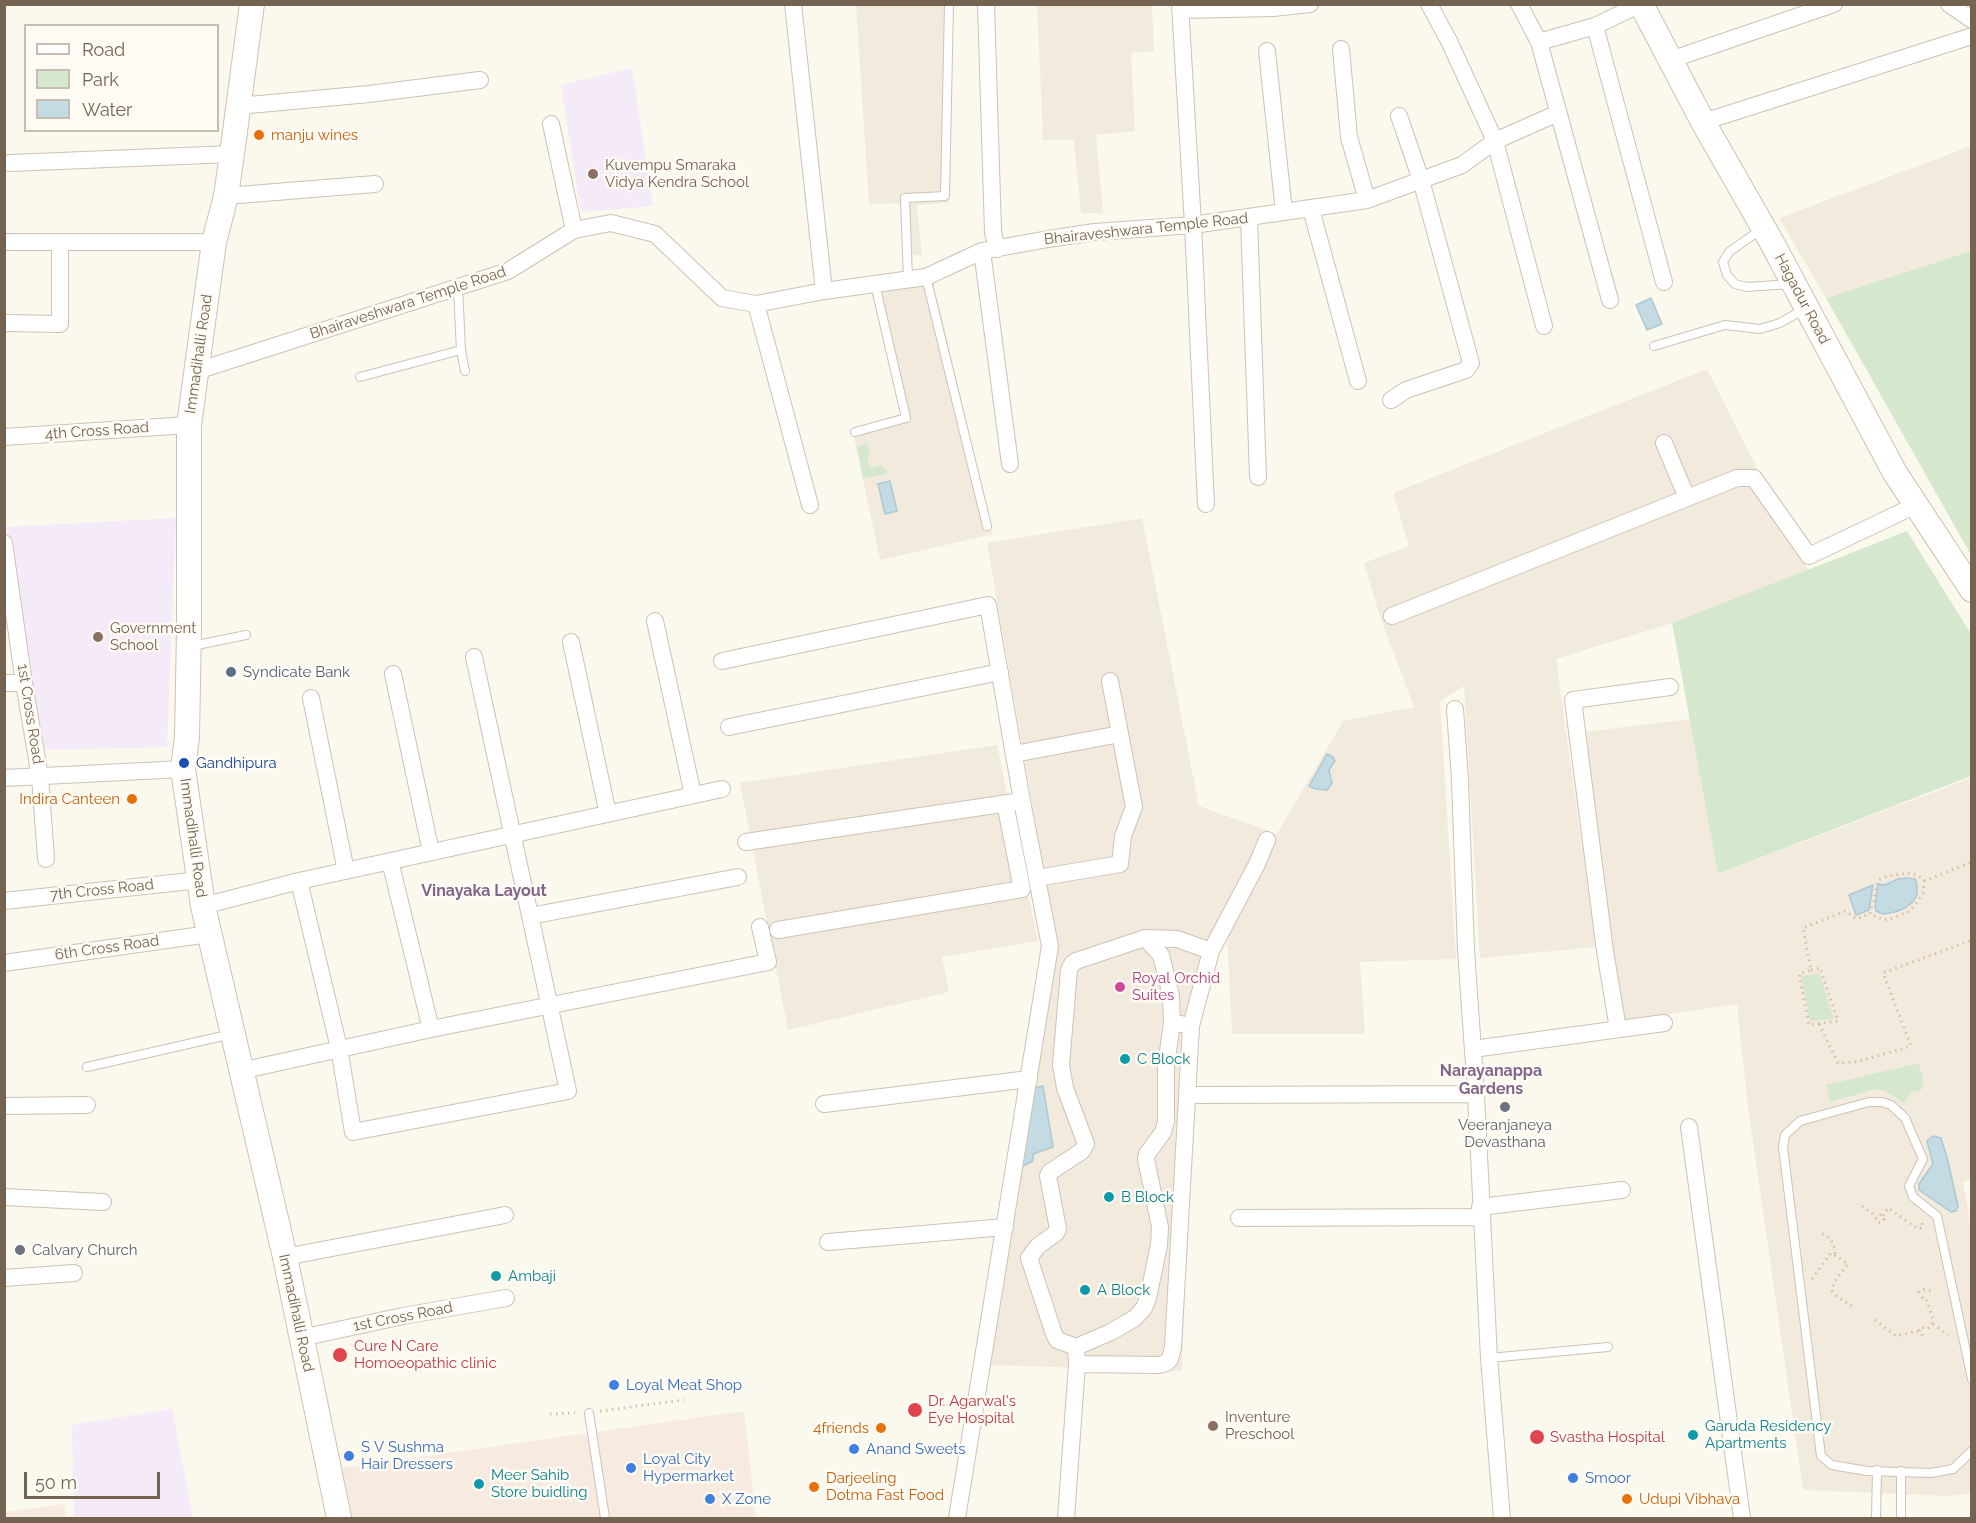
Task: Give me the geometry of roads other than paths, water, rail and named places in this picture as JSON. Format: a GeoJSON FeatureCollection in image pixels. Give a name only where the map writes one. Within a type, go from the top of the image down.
{"type":"FeatureCollection","features":[{"type":"Feature","properties":{"kind":"street","name":"Immadihalli Road"},"geometry":{"type":"LineString","coordinates":[[252,4],[226,196],[214,242],[189,425],[189,647],[187,737],[183,769],[203,906],[285,1257],[339,1518]]}},
{"type":"Feature","properties":{"kind":"street"},"geometry":{"type":"LineString","coordinates":[[793,4],[824,291]]}},
{"type":"Feature","properties":{"kind":"street"},"geometry":{"type":"LineString","coordinates":[[986,4],[993,232],[990,250],[1010,464]]}},
{"type":"Feature","properties":{"kind":"street"},"geometry":{"type":"LineString","coordinates":[[1206,504],[1180,7],[1310,4]]}},
{"type":"Feature","properties":{"kind":"street"},"geometry":{"type":"LineString","coordinates":[[1429,4],[1449,41],[1495,141],[1544,326]]}},
{"type":"Feature","properties":{"kind":"street"},"geometry":{"type":"LineString","coordinates":[[1519,4],[1539,42],[1610,300]]}},
{"type":"Feature","properties":{"kind":"street"},"geometry":{"type":"LineString","coordinates":[[1670,60],[1834,4]]}},
{"type":"Feature","properties":{"kind":"street"},"geometry":{"type":"LineString","coordinates":[[1949,4],[1970,18]]}},
{"type":"Feature","properties":{"kind":"street"},"geometry":{"type":"LineString","coordinates":[[1539,42],[1595,26],[1641,5]]}},
{"type":"Feature","properties":{"kind":"street","name":"Hagadur Road"},"geometry":{"type":"LineString","coordinates":[[1641,5],[1895,473],[1971,590]]}},
{"type":"Feature","properties":{"kind":"street"},"geometry":{"type":"LineString","coordinates":[[1595,26],[1664,282]]}},
{"type":"Feature","properties":{"kind":"street"},"geometry":{"type":"LineString","coordinates":[[1703,122],[1971,36]]}},
{"type":"Feature","properties":{"kind":"street"},"geometry":{"type":"LineString","coordinates":[[1341,49],[1349,137],[1367,200]]}},
{"type":"Feature","properties":{"kind":"street"},"geometry":{"type":"LineString","coordinates":[[1267,51],[1284,212]]}},
{"type":"Feature","properties":{"kind":"street"},"geometry":{"type":"LineString","coordinates":[[238,106],[480,80]]}},
{"type":"Feature","properties":{"kind":"street","name":"Bhairaveshwara Temple Road"},"geometry":{"type":"LineString","coordinates":[[197,371],[508,271],[574,230],[611,223],[655,234],[722,298],[756,304],[824,291],[926,277],[990,250],[1095,232],[1193,225],[1367,200],[1462,165],[1495,141],[1558,113]]}},
{"type":"Feature","properties":{"kind":"street"},"geometry":{"type":"LineString","coordinates":[[1391,400],[1406,390],[1466,370],[1471,363],[1421,180],[1399,116]]}},
{"type":"Feature","properties":{"kind":"street"},"geometry":{"type":"LineString","coordinates":[[551,124],[574,230]]}},
{"type":"Feature","properties":{"kind":"street"},"geometry":{"type":"LineString","coordinates":[[10,163],[232,154]]}},
{"type":"Feature","properties":{"kind":"street"},"geometry":{"type":"LineString","coordinates":[[226,196],[375,184]]}},
{"type":"Feature","properties":{"kind":"street"},"geometry":{"type":"LineString","coordinates":[[1311,209],[1358,381]]}},
{"type":"Feature","properties":{"kind":"street"},"geometry":{"type":"LineString","coordinates":[[1249,218],[1258,477]]}},
{"type":"Feature","properties":{"kind":"street"},"geometry":{"type":"LineString","coordinates":[[4,242],[214,242]]}},
{"type":"Feature","properties":{"kind":"street"},"geometry":{"type":"LineString","coordinates":[[4,323],[60,324],[60,243]]}},
{"type":"Feature","properties":{"kind":"street"},"geometry":{"type":"LineString","coordinates":[[756,304],[810,505]]}},
{"type":"Feature","properties":{"kind":"street","name":"4th Cross Road"},"geometry":{"type":"LineString","coordinates":[[4,437],[189,425]]}},
{"type":"Feature","properties":{"kind":"street"},"geometry":{"type":"LineString","coordinates":[[1664,443],[1687,498]]}},
{"type":"Feature","properties":{"kind":"street"},"geometry":{"type":"LineString","coordinates":[[1392,616],[1737,478],[1754,478],[1809,556],[1916,505]]}},
{"type":"Feature","properties":{"kind":"street","name":"1st Cross Road"},"geometry":{"type":"LineString","coordinates":[[4,543],[40,777],[46,859]]}},
{"type":"Feature","properties":{"kind":"street"},"geometry":{"type":"LineString","coordinates":[[722,661],[988,605],[1050,946],[957,1518]]}},
{"type":"Feature","properties":{"kind":"street"},"geometry":{"type":"LineString","coordinates":[[655,621],[693,795]]}},
{"type":"Feature","properties":{"kind":"street"},"geometry":{"type":"LineString","coordinates":[[571,642],[608,813]]}},
{"type":"Feature","properties":{"kind":"street"},"geometry":{"type":"LineString","coordinates":[[299,881],[339,1048],[353,1132],[568,1091],[474,657]]}},
{"type":"Feature","properties":{"kind":"street"},"geometry":{"type":"LineString","coordinates":[[729,727],[1000,672]]}},
{"type":"Feature","properties":{"kind":"street"},"geometry":{"type":"LineString","coordinates":[[393,674],[431,852]]}},
{"type":"Feature","properties":{"kind":"street"},"geometry":{"type":"LineString","coordinates":[[1037,878],[1120,864],[1123,836],[1134,807],[1110,681]]}},
{"type":"Feature","properties":{"kind":"street"},"geometry":{"type":"LineString","coordinates":[[4,683],[24,683]]}},
{"type":"Feature","properties":{"kind":"street"},"geometry":{"type":"LineString","coordinates":[[1618,1029],[1605,951],[1573,700],[1670,687]]}},
{"type":"Feature","properties":{"kind":"street"},"geometry":{"type":"LineString","coordinates":[[311,698],[346,871]]}},
{"type":"Feature","properties":{"kind":"street"},"geometry":{"type":"LineString","coordinates":[[1455,709],[1489,1358],[1502,1518]]}},
{"type":"Feature","properties":{"kind":"street"},"geometry":{"type":"LineString","coordinates":[[1014,754],[1120,734]]}},
{"type":"Feature","properties":{"kind":"street","name":"1st Cross Road"},"geometry":{"type":"LineString","coordinates":[[4,778],[183,769]]}},
{"type":"Feature","properties":{"kind":"street"},"geometry":{"type":"LineString","coordinates":[[203,906],[299,881],[722,789]]}},
{"type":"Feature","properties":{"kind":"street"},"geometry":{"type":"LineString","coordinates":[[746,843],[1022,801]]}},
{"type":"Feature","properties":{"kind":"street"},"geometry":{"type":"LineString","coordinates":[[778,930],[1022,889],[1005,803]]}},
{"type":"Feature","properties":{"kind":"street"},"geometry":{"type":"LineString","coordinates":[[1077,1364],[1159,1365],[1170,1359],[1173,1347],[1191,1026],[1211,951],[1257,864],[1267,840]]}},
{"type":"Feature","properties":{"kind":"street"},"geometry":{"type":"LineString","coordinates":[[390,861],[431,1029]]}},
{"type":"Feature","properties":{"kind":"street"},"geometry":{"type":"LineString","coordinates":[[530,916],[738,877]]}},
{"type":"Feature","properties":{"kind":"street","name":"7th Cross Road"},"geometry":{"type":"LineString","coordinates":[[4,901],[200,880]]}},
{"type":"Feature","properties":{"kind":"street"},"geometry":{"type":"LineString","coordinates":[[240,1071],[431,1029],[768,962],[760,927]]}},
{"type":"Feature","properties":{"kind":"street","name":"6th Cross Road"},"geometry":{"type":"LineString","coordinates":[[4,963],[209,934]]}},
{"type":"Feature","properties":{"kind":"street"},"geometry":{"type":"LineString","coordinates":[[1145,938],[1163,960],[1171,996],[1172,1023],[1166,1065],[1166,1121],[1163,1132],[1147,1154],[1146,1159],[1160,1227],[1159,1245],[1144,1308],[1135,1318],[1076,1347],[1057,1340],[1029,1258],[1038,1246],[1058,1229],[1048,1176],[1050,1172],[1082,1151],[1086,1144],[1065,1088],[1061,1065],[1069,970],[1076,961],[1145,938],[1177,939],[1211,951]]}},
{"type":"Feature","properties":{"kind":"street"},"geometry":{"type":"LineString","coordinates":[[1172,1023],[1191,1026]]}},
{"type":"Feature","properties":{"kind":"street"},"geometry":{"type":"LineString","coordinates":[[1473,1049],[1664,1023]]}},
{"type":"Feature","properties":{"kind":"street"},"geometry":{"type":"LineString","coordinates":[[824,1104],[1029,1080]]}},
{"type":"Feature","properties":{"kind":"street"},"geometry":{"type":"LineString","coordinates":[[1198,1095],[1476,1094]]}},
{"type":"Feature","properties":{"kind":"street"},"geometry":{"type":"LineString","coordinates":[[4,1106],[87,1105]]}},
{"type":"Feature","properties":{"kind":"street"},"geometry":{"type":"LineString","coordinates":[[1689,1127],[1742,1518]]}},
{"type":"Feature","properties":{"kind":"street"},"geometry":{"type":"LineString","coordinates":[[1239,1218],[1481,1212],[1622,1190]]}},
{"type":"Feature","properties":{"kind":"street"},"geometry":{"type":"LineString","coordinates":[[4,1197],[103,1202]]}},
{"type":"Feature","properties":{"kind":"street"},"geometry":{"type":"LineString","coordinates":[[285,1257],[505,1215]]}},
{"type":"Feature","properties":{"kind":"street"},"geometry":{"type":"LineString","coordinates":[[828,1242],[1005,1227]]}},
{"type":"Feature","properties":{"kind":"street"},"geometry":{"type":"LineString","coordinates":[[4,1278],[74,1274]]}},
{"type":"Feature","properties":{"kind":"street","name":"1st Cross Road"},"geometry":{"type":"LineString","coordinates":[[301,1338],[403,1316],[506,1298]]}},
{"type":"Feature","properties":{"kind":"street"},"geometry":{"type":"LineString","coordinates":[[1066,1518],[1077,1364],[1076,1347]]}},
{"type":"Feature","properties":{"kind":"lane"},"geometry":{"type":"LineString","coordinates":[[908,279],[905,198],[945,196],[949,4]]}},
{"type":"Feature","properties":{"kind":"lane"},"geometry":{"type":"LineString","coordinates":[[1764,228],[1729,252],[1723,262],[1727,275],[1735,284],[1747,287],[1794,284]]}},
{"type":"Feature","properties":{"kind":"lane"},"geometry":{"type":"LineString","coordinates":[[926,277],[987,526]]}},
{"type":"Feature","properties":{"kind":"lane"},"geometry":{"type":"LineString","coordinates":[[855,432],[906,418],[875,284]]}},
{"type":"Feature","properties":{"kind":"lane"},"geometry":{"type":"LineString","coordinates":[[458,287],[461,350],[465,371]]}},
{"type":"Feature","properties":{"kind":"lane"},"geometry":{"type":"LineString","coordinates":[[1654,346],[1725,325],[1760,329],[1780,323],[1806,308]]}},
{"type":"Feature","properties":{"kind":"lane"},"geometry":{"type":"LineString","coordinates":[[360,377],[461,350]]}},
{"type":"Feature","properties":{"kind":"lane"},"geometry":{"type":"LineString","coordinates":[[189,647],[246,634]]}},
{"type":"Feature","properties":{"kind":"lane"},"geometry":{"type":"LineString","coordinates":[[87,1067],[233,1034]]}},
{"type":"Feature","properties":{"kind":"lane"},"geometry":{"type":"LineString","coordinates":[[1971,1379],[1937,1216],[1913,1197],[1909,1186],[1923,1159],[1905,1118],[1891,1105],[1869,1102],[1800,1121],[1785,1136],[1783,1147],[1798,1284],[1821,1456],[1832,1465],[1931,1473],[1953,1469],[1971,1451]]}},
{"type":"Feature","properties":{"kind":"lane"},"geometry":{"type":"LineString","coordinates":[[1489,1358],[1608,1347]]}},
{"type":"Feature","properties":{"kind":"lane"},"geometry":{"type":"LineString","coordinates":[[589,1413],[605,1518]]}},
{"type":"Feature","properties":{"kind":"lane"},"geometry":{"type":"LineString","coordinates":[[1876,1518],[1877,1470]]}},
{"type":"Feature","properties":{"kind":"lane"},"geometry":{"type":"LineString","coordinates":[[1901,1518],[1902,1471]]}},
{"type":"Feature","properties":{"kind":"water"},"geometry":{"type":"Polygon","coordinates":[[[1651,298],[1662,324],[1647,330],[1636,305],[1651,298]]]}},
{"type":"Feature","properties":{"kind":"water"},"geometry":{"type":"Polygon","coordinates":[[[890,481],[897,511],[885,514],[878,484],[890,481]]]}},
{"type":"Feature","properties":{"kind":"water"},"geometry":{"type":"Polygon","coordinates":[[[1327,754],[1335,761],[1329,770],[1332,783],[1327,790],[1309,786],[1327,754]]]}},
{"type":"Feature","properties":{"kind":"water"},"geometry":{"type":"Polygon","coordinates":[[[1898,879],[1915,879],[1917,884],[1917,895],[1913,902],[1895,912],[1883,914],[1876,911],[1878,884],[1885,885],[1898,879]]]}},
{"type":"Feature","properties":{"kind":"water"},"geometry":{"type":"Polygon","coordinates":[[[1873,885],[1869,910],[1856,915],[1849,895],[1873,885]]]}},
{"type":"Feature","properties":{"kind":"water"},"geometry":{"type":"Polygon","coordinates":[[[1043,1086],[1053,1147],[1033,1154],[1033,1161],[1021,1167],[1034,1088],[1043,1086]]]}},
{"type":"Feature","properties":{"kind":"water"},"geometry":{"type":"Polygon","coordinates":[[[1933,1136],[1941,1138],[1947,1157],[1958,1206],[1956,1211],[1951,1212],[1919,1190],[1919,1184],[1933,1164],[1927,1141],[1933,1136]]]}},
{"type":"Feature","properties":{"kind":"place","name":"manju wines"},"geometry":{"type":"Point","coordinates":[259,135]}},
{"type":"Feature","properties":{"kind":"place","name":"Kuvempu Smaraka Vidya Kendra School"},"geometry":{"type":"Point","coordinates":[593,174]}},
{"type":"Feature","properties":{"kind":"place","name":"Government School"},"geometry":{"type":"Point","coordinates":[98,637]}},
{"type":"Feature","properties":{"kind":"place","name":"Syndicate Bank"},"geometry":{"type":"Point","coordinates":[231,672]}},
{"type":"Feature","properties":{"kind":"place","name":"Gandhipura"},"geometry":{"type":"Point","coordinates":[184,763]}},
{"type":"Feature","properties":{"kind":"place","name":"Indira Canteen"},"geometry":{"type":"Point","coordinates":[132,799]}},
{"type":"Feature","properties":{"kind":"place","name":"Royal Orchid Suites"},"geometry":{"type":"Point","coordinates":[1120,987]}},
{"type":"Feature","properties":{"kind":"place","name":"C Block"},"geometry":{"type":"Point","coordinates":[1125,1059]}},
{"type":"Feature","properties":{"kind":"place","name":"Veeranjaneya Devasthana"},"geometry":{"type":"Point","coordinates":[1505,1107]}},
{"type":"Feature","properties":{"kind":"place","name":"B Block"},"geometry":{"type":"Point","coordinates":[1109,1197]}},
{"type":"Feature","properties":{"kind":"place","name":"Calvary Church"},"geometry":{"type":"Point","coordinates":[20,1250]}},
{"type":"Feature","properties":{"kind":"place","name":"Ambaji"},"geometry":{"type":"Point","coordinates":[496,1276]}},
{"type":"Feature","properties":{"kind":"place","name":"A Block"},"geometry":{"type":"Point","coordinates":[1085,1290]}},
{"type":"Feature","properties":{"kind":"place","name":"Cure N Care Homoeopathic clinic"},"geometry":{"type":"Point","coordinates":[340,1355]}},
{"type":"Feature","properties":{"kind":"place","name":"Loyal Meat Shop"},"geometry":{"type":"Point","coordinates":[614,1385]}},
{"type":"Feature","properties":{"kind":"place","name":"Dr. Agarwal's Eye Hospital"},"geometry":{"type":"Point","coordinates":[915,1410]}},
{"type":"Feature","properties":{"kind":"place","name":"Inventure Preschool"},"geometry":{"type":"Point","coordinates":[1213,1426]}},
{"type":"Feature","properties":{"kind":"place","name":"4friends"},"geometry":{"type":"Point","coordinates":[881,1428]}},
{"type":"Feature","properties":{"kind":"place","name":"Garuda Residency Apartments"},"geometry":{"type":"Point","coordinates":[1693,1435]}},
{"type":"Feature","properties":{"kind":"place","name":"Svastha Hospital"},"geometry":{"type":"Point","coordinates":[1537,1437]}},
{"type":"Feature","properties":{"kind":"place","name":"Anand Sweets"},"geometry":{"type":"Point","coordinates":[854,1449]}},
{"type":"Feature","properties":{"kind":"place","name":"S V Sushma Hair Dressers"},"geometry":{"type":"Point","coordinates":[349,1456]}},
{"type":"Feature","properties":{"kind":"place","name":"Loyal City Hypermarket"},"geometry":{"type":"Point","coordinates":[631,1468]}},
{"type":"Feature","properties":{"kind":"place","name":"Smoor"},"geometry":{"type":"Point","coordinates":[1573,1478]}},
{"type":"Feature","properties":{"kind":"place","name":"Meer Sahib Store buidling"},"geometry":{"type":"Point","coordinates":[479,1484]}},
{"type":"Feature","properties":{"kind":"place","name":"Darjeeling Dotma Fast Food"},"geometry":{"type":"Point","coordinates":[814,1487]}},
{"type":"Feature","properties":{"kind":"place","name":"X Zone"},"geometry":{"type":"Point","coordinates":[710,1499]}},
{"type":"Feature","properties":{"kind":"place","name":"Udupi Vibhava"},"geometry":{"type":"Point","coordinates":[1627,1499]}},
{"type":"Feature","properties":{"kind":"district","name":"Vinayaka Layout"},"geometry":{"type":"Point","coordinates":[484,891]}},
{"type":"Feature","properties":{"kind":"district","name":"Narayanappa Gardens"},"geometry":{"type":"Point","coordinates":[1491,1080]}}]}
